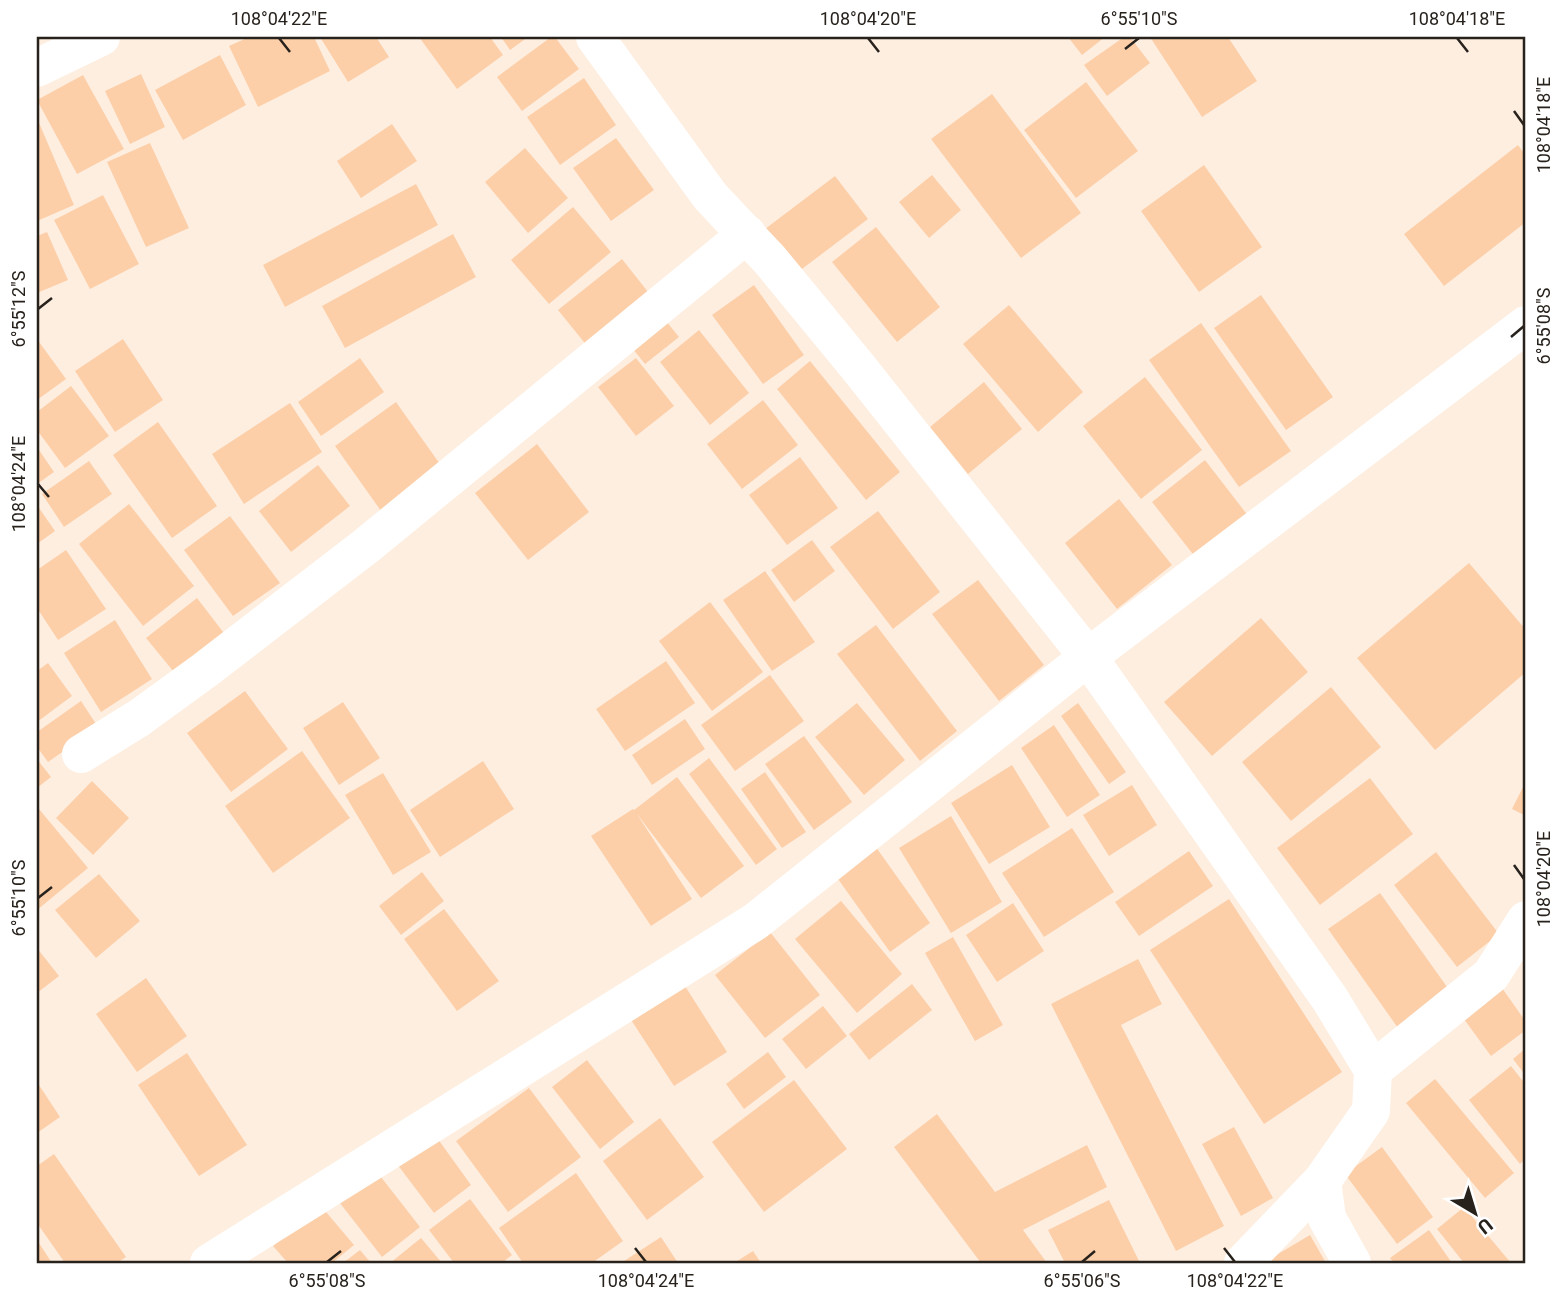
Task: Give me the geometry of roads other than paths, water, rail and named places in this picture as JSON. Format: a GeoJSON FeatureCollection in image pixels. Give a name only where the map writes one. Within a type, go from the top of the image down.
{"type":"FeatureCollection","features":[{"type":"Feature","properties":{"kind":"street"},"geometry":{"type":"LineString","coordinates":[[37,68],[101,37]]}},
{"type":"Feature","properties":{"kind":"street"},"geometry":{"type":"LineString","coordinates":[[595,37],[710,195],[770,260],[858,367],[1088,657],[1330,999],[1373,1070],[1371,1111],[1322,1181],[1243,1263]]}},
{"type":"Feature","properties":{"kind":"street"},"geometry":{"type":"LineString","coordinates":[[81,754],[139,718],[366,546],[747,234]]}},
{"type":"Feature","properties":{"kind":"street"},"geometry":{"type":"LineString","coordinates":[[209,1263],[756,921],[1088,657],[1526,325]]}},
{"type":"Feature","properties":{"kind":"street"},"geometry":{"type":"LineString","coordinates":[[1373,1070],[1491,975],[1526,920]]}},
{"type":"Feature","properties":{"kind":"street"},"geometry":{"type":"LineString","coordinates":[[1322,1181],[1327,1218],[1353,1263]]}}]}
